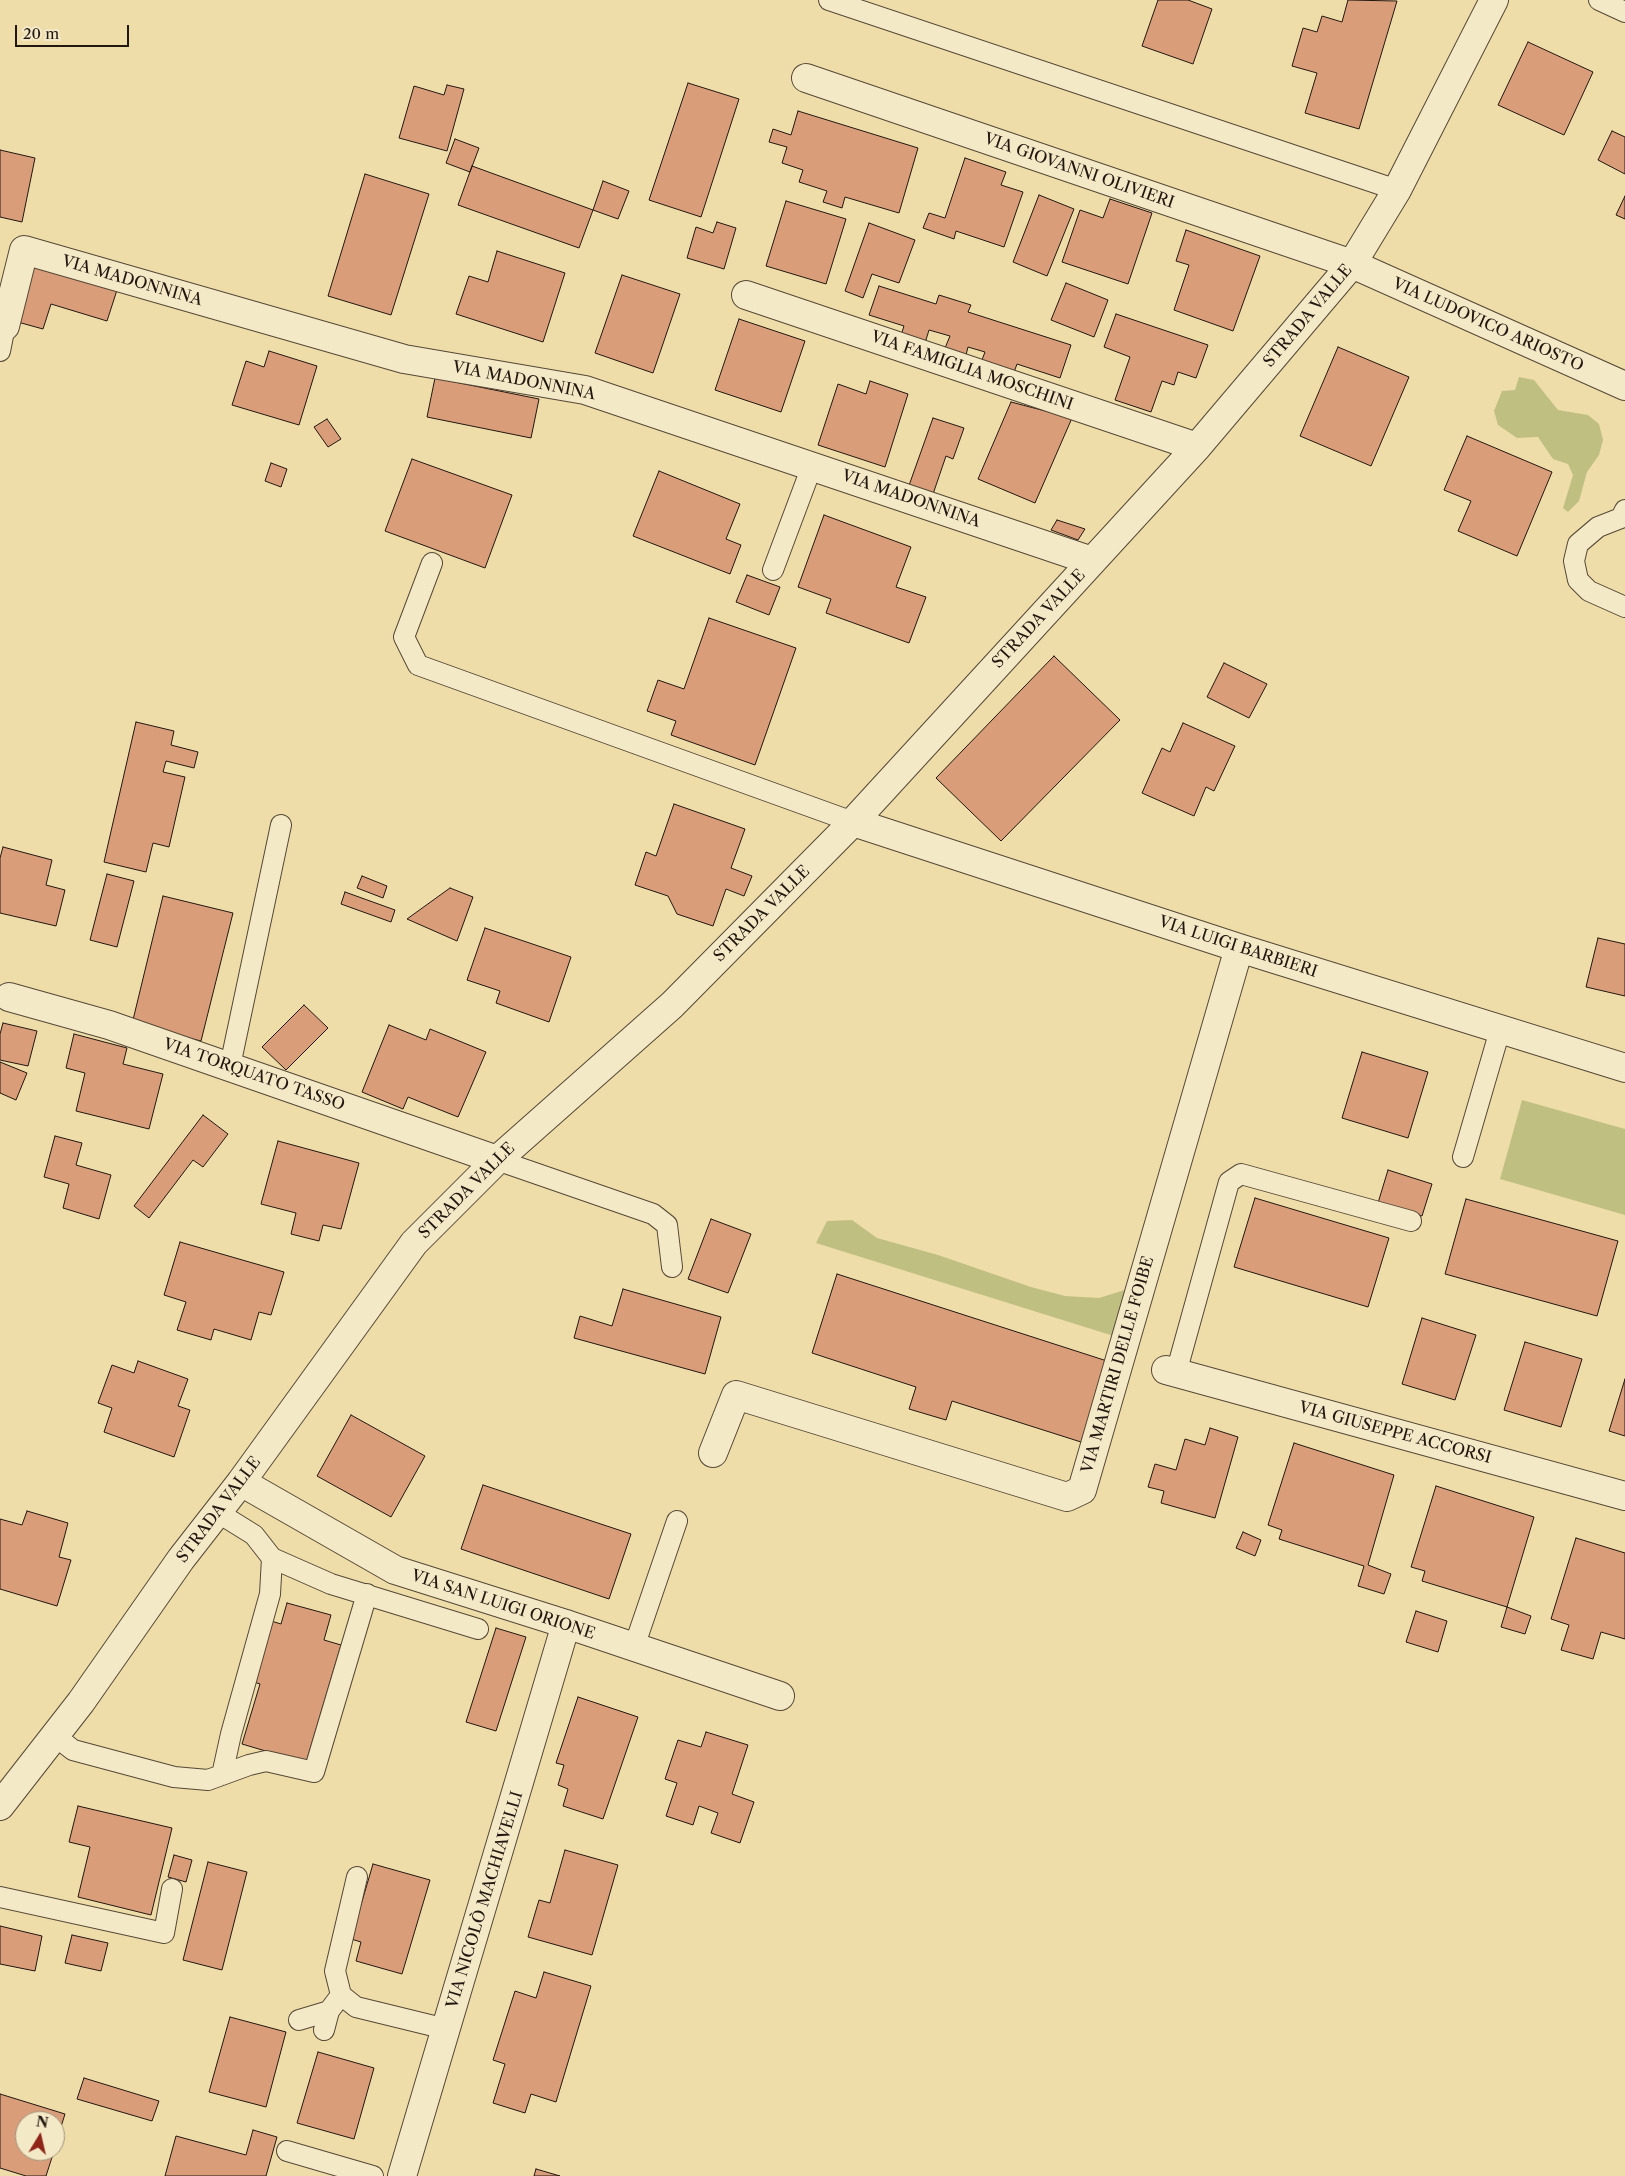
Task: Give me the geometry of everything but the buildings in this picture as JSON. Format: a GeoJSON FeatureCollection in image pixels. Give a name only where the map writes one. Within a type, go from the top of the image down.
{"type":"FeatureCollection","features":[{"type":"Feature","properties":{"kind":"street","name":"STRADA VALLE"},"geometry":{"type":"LineString","coordinates":[[0,1806],[81,1702],[181,1559],[240,1482],[414,1243],[497,1160],[672,1005],[853,822],[1197,447],[1352,264],[1397,190],[1492,1]]}},
{"type":"Feature","properties":{"kind":"street","name":"VIA GIOVANNI OLIVIERI"},"geometry":{"type":"LineString","coordinates":[[806,78],[1352,264]]}},
{"type":"Feature","properties":{"kind":"street","name":"VIA MADONNINA"},"geometry":{"type":"LineString","coordinates":[[2,336],[24,250],[404,359],[585,390],[1092,561]]}},
{"type":"Feature","properties":{"kind":"street","name":"VIA LUDOVICO ARIOSTO"},"geometry":{"type":"LineString","coordinates":[[1352,264],[1625,386]]}},
{"type":"Feature","properties":{"kind":"street","name":"VIA FAMIGLIA MOSCHINI"},"geometry":{"type":"LineString","coordinates":[[746,294],[1197,447]]}},
{"type":"Feature","properties":{"kind":"street","name":"VIA LUIGI BARBIERI"},"geometry":{"type":"LineString","coordinates":[[853,822],[1239,948],[1625,1068]]}},
{"type":"Feature","properties":{"kind":"street","name":"VIA MARTIRI DELLE FOIBE"},"geometry":{"type":"LineString","coordinates":[[713,1454],[736,1395],[1067,1497],[1082,1490],[1239,948]]}},
{"type":"Feature","properties":{"kind":"street","name":"VIA TORQUATO TASSO"},"geometry":{"type":"LineString","coordinates":[[4,996],[109,1025],[497,1160]]}},
{"type":"Feature","properties":{"kind":"street","name":"VIA GIUSEPPE ACCORSI"},"geometry":{"type":"LineString","coordinates":[[1171,1371],[1625,1496]]}},
{"type":"Feature","properties":{"kind":"street","name":"VIA SAN LUIGI ORIONE"},"geometry":{"type":"LineString","coordinates":[[240,1482],[395,1570],[566,1624],[780,1696]]}},
{"type":"Feature","properties":{"kind":"street","name":"VIA NICOLÒ MACHIAVELLI"},"geometry":{"type":"LineString","coordinates":[[402,2176],[566,1624]]}},
{"type":"Feature","properties":{"kind":"lane"},"geometry":{"type":"LineString","coordinates":[[829,0],[1397,190]]}},
{"type":"Feature","properties":{"kind":"lane"},"geometry":{"type":"LineString","coordinates":[[1599,0],[1625,12]]}},
{"type":"Feature","properties":{"kind":"lane"},"geometry":{"type":"LineString","coordinates":[[773,570],[812,466]]}},
{"type":"Feature","properties":{"kind":"lane"},"geometry":{"type":"LineString","coordinates":[[1625,510],[1621,518],[1598,527],[1578,544],[1574,561],[1578,580],[1588,591],[1625,607]]}},
{"type":"Feature","properties":{"kind":"lane"},"geometry":{"type":"LineString","coordinates":[[432,563],[404,637],[418,665],[853,822]]}},
{"type":"Feature","properties":{"kind":"lane"},"geometry":{"type":"LineString","coordinates":[[230,1066],[281,825]]}},
{"type":"Feature","properties":{"kind":"lane"},"geometry":{"type":"LineString","coordinates":[[1463,1157],[1500,1030]]}},
{"type":"Feature","properties":{"kind":"lane"},"geometry":{"type":"LineString","coordinates":[[497,1160],[653,1214],[667,1225],[672,1267]]}},
{"type":"Feature","properties":{"kind":"lane"},"geometry":{"type":"LineString","coordinates":[[1171,1371],[1229,1182],[1240,1174],[1411,1221]]}},
{"type":"Feature","properties":{"kind":"lane"},"geometry":{"type":"LineString","coordinates":[[217,1512],[254,1535],[272,1558],[331,1584],[478,1629]]}},
{"type":"Feature","properties":{"kind":"lane"},"geometry":{"type":"LineString","coordinates":[[634,1647],[677,1521]]}},
{"type":"Feature","properties":{"kind":"lane"},"geometry":{"type":"LineString","coordinates":[[222,1775],[231,1734],[270,1594],[272,1558]]}},
{"type":"Feature","properties":{"kind":"lane"},"geometry":{"type":"LineString","coordinates":[[55,1736],[73,1750],[174,1777],[208,1780],[266,1761],[314,1772],[367,1594]]}},
{"type":"Feature","properties":{"kind":"lane"},"geometry":{"type":"LineString","coordinates":[[357,1877],[335,1971],[341,1995],[356,2007],[446,2029]]}},
{"type":"Feature","properties":{"kind":"lane"},"geometry":{"type":"LineString","coordinates":[[0,1897],[164,1933],[172,1889]]}},
{"type":"Feature","properties":{"kind":"lane"},"geometry":{"type":"LineString","coordinates":[[299,2020],[327,2020],[341,1995]]}},
{"type":"Feature","properties":{"kind":"lane"},"geometry":{"type":"LineString","coordinates":[[287,2151],[373,2176]]}},
{"type":"Feature","properties":{"kind":"shaded area"},"geometry":{"type":"Polygon","coordinates":[[[1519,377],[1534,380],[1558,410],[1588,415],[1599,424],[1603,440],[1599,455],[1587,472],[1579,501],[1568,512],[1563,508],[1573,475],[1568,464],[1553,459],[1538,437],[1517,438],[1498,425],[1494,411],[1502,391],[1515,390],[1519,377]]]}},
{"type":"Feature","properties":{"kind":"shaded area"},"geometry":{"type":"Polygon","coordinates":[[[1522,1100],[1625,1129],[1625,1215],[1500,1179],[1522,1100]]]}},
{"type":"Feature","properties":{"kind":"shaded area"},"geometry":{"type":"Polygon","coordinates":[[[852,1220],[877,1238],[938,1255],[1031,1287],[1065,1296],[1099,1298],[1131,1288],[1117,1337],[816,1243],[827,1221],[852,1220]]]}}]}
